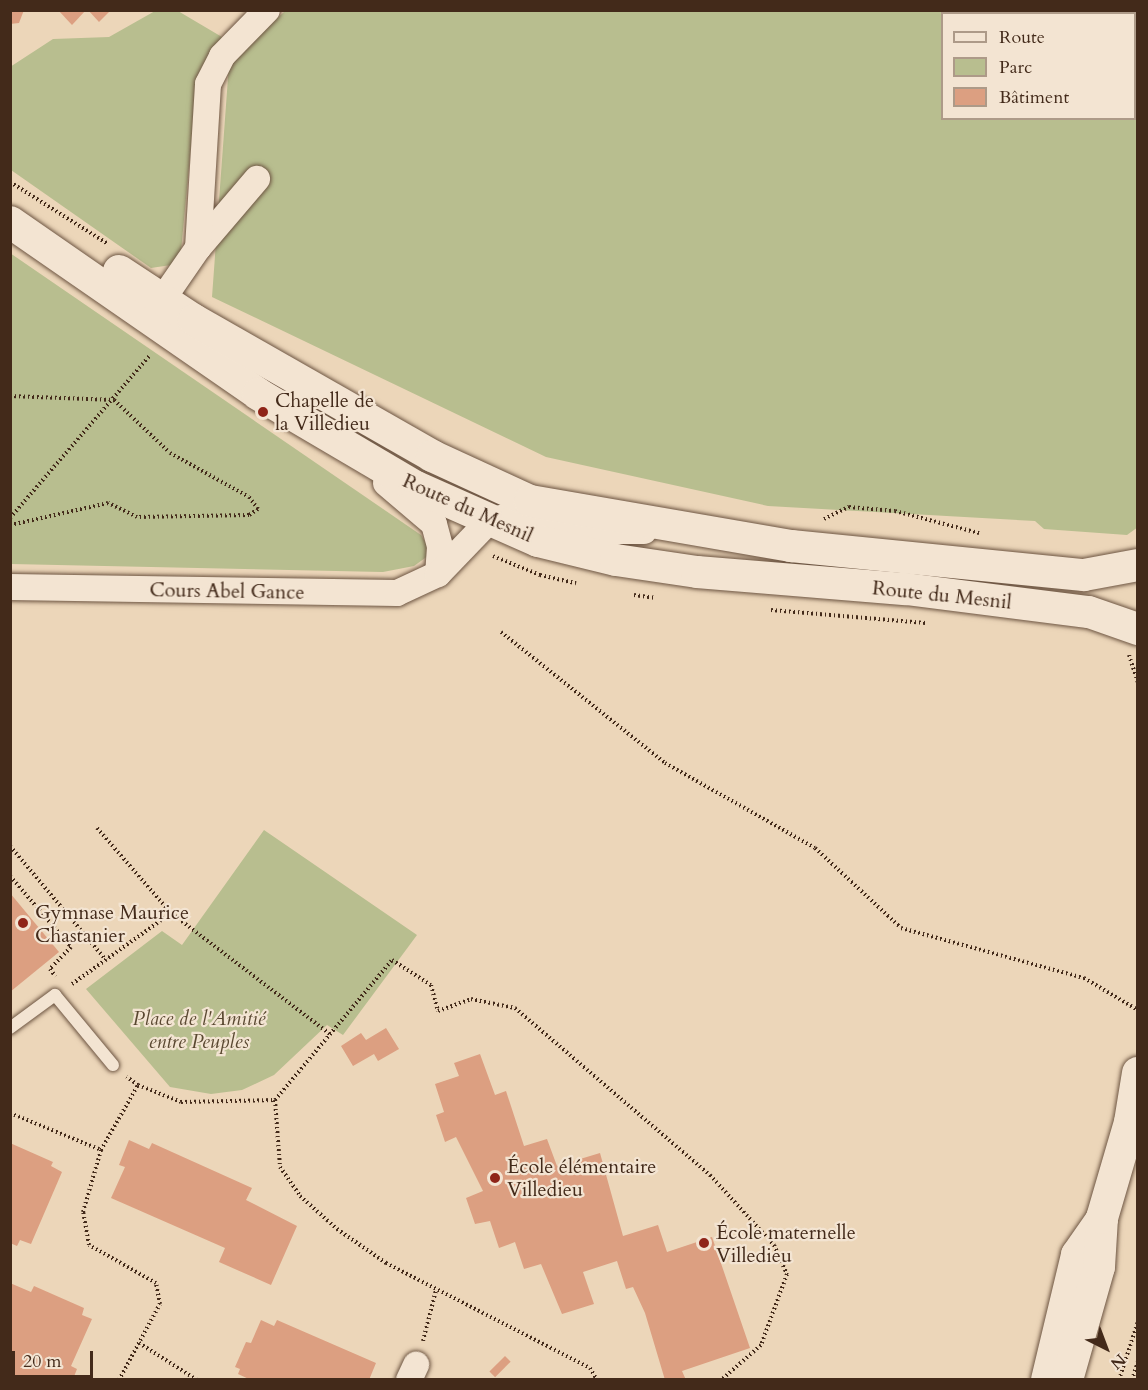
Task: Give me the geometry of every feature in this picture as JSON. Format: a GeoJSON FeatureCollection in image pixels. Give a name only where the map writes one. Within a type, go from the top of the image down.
{"type":"FeatureCollection","features":[{"type":"Feature","properties":{"kind":"street"},"geometry":{"type":"LineString","coordinates":[[198,248],[208,84],[222,56],[267,10]]}},
{"type":"Feature","properties":{"kind":"street"},"geometry":{"type":"LineString","coordinates":[[162,300],[198,248],[256,178]]}},
{"type":"Feature","properties":{"kind":"street","name":"Route du Mesnil"},"geometry":{"type":"LineString","coordinates":[[10,200],[162,300],[476,478],[530,501],[696,533],[1084,575],[1137,565]]}},
{"type":"Feature","properties":{"kind":"street","name":"Route du Mesnil"},"geometry":{"type":"LineString","coordinates":[[10,222],[258,394],[416,488],[488,522],[615,560],[1089,612],[1137,629]]}},
{"type":"Feature","properties":{"kind":"street"},"geometry":{"type":"LineString","coordinates":[[258,394],[409,498],[434,524],[440,547],[438,574]]}},
{"type":"Feature","properties":{"kind":"street"},"geometry":{"type":"LineString","coordinates":[[476,478],[488,522],[514,514],[580,531],[696,533]]}},
{"type":"Feature","properties":{"kind":"street","name":"Cours Abel Gance"},"geometry":{"type":"LineString","coordinates":[[10,587],[397,593],[438,574],[488,522]]}},
{"type":"Feature","properties":{"kind":"street"},"geometry":{"type":"LineString","coordinates":[[1067,1380],[1099,1267],[1102,1218],[1134,1115],[1137,1073]]}},
{"type":"Feature","properties":{"kind":"street"},"geometry":{"type":"LineString","coordinates":[[1047,1380],[1077,1255],[1102,1218]]}},
{"type":"Feature","properties":{"kind":"lane"},"geometry":{"type":"LineString","coordinates":[[10,1028],[59,992],[113,1065]]}},
{"type":"Feature","properties":{"kind":"path"},"geometry":{"type":"LineString","coordinates":[[10,182],[114,249]]}},
{"type":"Feature","properties":{"kind":"path"},"geometry":{"type":"LineString","coordinates":[[10,518],[114,400],[153,351]]}},
{"type":"Feature","properties":{"kind":"path"},"geometry":{"type":"LineString","coordinates":[[10,396],[114,400],[170,453],[249,496],[258,509],[249,515],[137,517],[108,504],[10,525]]}},
{"type":"Feature","properties":{"kind":"path"},"geometry":{"type":"LineString","coordinates":[[828,523],[817,522],[849,507],[895,512],[954,530],[989,534]]}},
{"type":"Feature","properties":{"kind":"path"},"geometry":{"type":"LineString","coordinates":[[501,632],[665,763],[815,848],[901,928],[1084,978],[1137,1010]]}},
{"type":"Feature","properties":{"kind":"path"},"geometry":{"type":"LineString","coordinates":[[97,828],[171,913],[330,1034]]}},
{"type":"Feature","properties":{"kind":"path"},"geometry":{"type":"LineString","coordinates":[[10,846],[106,960]]}},
{"type":"Feature","properties":{"kind":"path"},"geometry":{"type":"LineString","coordinates":[[10,876],[71,947],[50,969],[59,992],[171,913]]}},
{"type":"Feature","properties":{"kind":"path"},"geometry":{"type":"LineString","coordinates":[[597,1380],[590,1368],[386,1263],[337,1229],[300,1196],[280,1167],[275,1100],[392,960],[431,985],[438,1011],[471,999],[515,1008],[710,1175],[774,1245],[787,1274],[761,1345],[721,1380]]}},
{"type":"Feature","properties":{"kind":"path"},"geometry":{"type":"LineString","coordinates":[[113,1065],[138,1085],[182,1102],[275,1100]]}},
{"type":"Feature","properties":{"kind":"path"},"geometry":{"type":"LineString","coordinates":[[119,1380],[160,1304],[156,1283],[89,1245],[83,1212],[101,1150],[138,1085]]}},
{"type":"Feature","properties":{"kind":"path"},"geometry":{"type":"LineString","coordinates":[[10,1113],[101,1150]]}},
{"type":"Feature","properties":{"kind":"path"},"geometry":{"type":"LineString","coordinates":[[412,1372],[436,1290]]}},
{"type":"Feature","properties":{"kind":"path"},"geometry":{"type":"LineString","coordinates":[[1119,1380],[1137,1321]]}},
{"type":"Feature","properties":{"kind":"path"},"geometry":{"type":"LineString","coordinates":[[139,1343],[197,1380]]}},
{"type":"Feature","properties":{"kind":"path"},"geometry":{"type":"LineString","coordinates":[[1132,1380],[1137,1361]]}},
{"type":"Feature","properties":{"kind":"green space"},"geometry":{"type":"Polygon","coordinates":[[[155,11],[178,11],[222,37],[197,82],[181,251],[171,265],[151,268],[11,170],[10,67],[53,39],[109,37],[155,11]]]}},
{"type":"Feature","properties":{"kind":"green space"},"geometry":{"type":"Polygon","coordinates":[[[285,11],[1137,11],[1138,527],[1127,535],[1044,529],[1035,521],[768,506],[546,457],[212,297],[229,64],[285,11]]]}},
{"type":"Feature","properties":{"kind":"green space"},"geometry":{"type":"Polygon","coordinates":[[[10,253],[421,535],[432,553],[414,566],[383,572],[11,564],[10,253]]]}},
{"type":"Feature","properties":{"kind":"green space","name":"Place de l'Amitié entre Peuples"},"geometry":{"type":"Polygon","coordinates":[[[264,830],[417,935],[343,1035],[327,1025],[274,1075],[242,1090],[211,1094],[170,1087],[86,989],[162,931],[182,945],[264,830]]]}},
{"type":"Feature","properties":{"kind":"building"},"geometry":{"type":"Polygon","coordinates":[[[10,10],[24,10],[19,23],[10,24],[10,10]]]}},
{"type":"Feature","properties":{"kind":"building"},"geometry":{"type":"Polygon","coordinates":[[[58,10],[86,10],[72,25],[58,10]]]}},
{"type":"Feature","properties":{"kind":"building"},"geometry":{"type":"Polygon","coordinates":[[[88,10],[111,10],[99,22],[88,10]]]}},
{"type":"Feature","properties":{"kind":"building","name":"Gymnase Maurice Chastanier"},"geometry":{"type":"Polygon","coordinates":[[[10,893],[59,952],[10,992],[10,893]]]}},
{"type":"Feature","properties":{"kind":"building"},"geometry":{"type":"Polygon","coordinates":[[[386,1028],[399,1049],[378,1061],[374,1054],[353,1066],[341,1046],[361,1033],[366,1040],[386,1028]]]}},
{"type":"Feature","properties":{"kind":"building"},"geometry":{"type":"Polygon","coordinates":[[[480,1054],[495,1095],[506,1091],[524,1146],[547,1139],[557,1166],[600,1153],[623,1236],[658,1225],[667,1252],[712,1237],[750,1348],[682,1371],[686,1380],[665,1380],[645,1313],[633,1287],[626,1289],[617,1261],[583,1272],[594,1304],[562,1314],[541,1264],[524,1269],[515,1242],[499,1248],[490,1221],[475,1224],[466,1198],[483,1191],[456,1137],[445,1142],[436,1115],[444,1112],[435,1084],[459,1076],[454,1063],[480,1054]]]}},
{"type":"Feature","properties":{"kind":"building"},"geometry":{"type":"Polygon","coordinates":[[[129,1140],[149,1149],[152,1143],[252,1188],[246,1200],[297,1226],[271,1285],[219,1262],[225,1248],[111,1198],[125,1167],[119,1165],[129,1140]]]}},
{"type":"Feature","properties":{"kind":"building"},"geometry":{"type":"Polygon","coordinates":[[[10,1143],[53,1162],[51,1166],[62,1172],[31,1244],[20,1240],[17,1246],[10,1243],[10,1143]]]}},
{"type":"Feature","properties":{"kind":"building"},"geometry":{"type":"Polygon","coordinates":[[[10,1283],[31,1292],[34,1286],[84,1308],[82,1315],[92,1319],[71,1366],[77,1369],[73,1379],[10,1377],[10,1283]]]}},
{"type":"Feature","properties":{"kind":"building"},"geometry":{"type":"Polygon","coordinates":[[[261,1320],[274,1326],[277,1320],[376,1363],[369,1380],[251,1380],[238,1374],[240,1369],[235,1367],[246,1342],[251,1343],[261,1320]]]}},
{"type":"Feature","properties":{"kind":"building"},"geometry":{"type":"Polygon","coordinates":[[[505,1356],[511,1362],[495,1377],[489,1372],[505,1356]]]}},
{"type":"Feature","properties":{"kind":"place","name":"Chapelle de la Villedieu"},"geometry":{"type":"Point","coordinates":[263,412]}},
{"type":"Feature","properties":{"kind":"place","name":"Gymnase Maurice Chastanier"},"geometry":{"type":"Point","coordinates":[23,923]}},
{"type":"Feature","properties":{"kind":"place","name":"École élémentaire Villedieu"},"geometry":{"type":"Point","coordinates":[495,1178]}},
{"type":"Feature","properties":{"kind":"place","name":"École maternelle Villedieu"},"geometry":{"type":"Point","coordinates":[704,1243]}}]}
